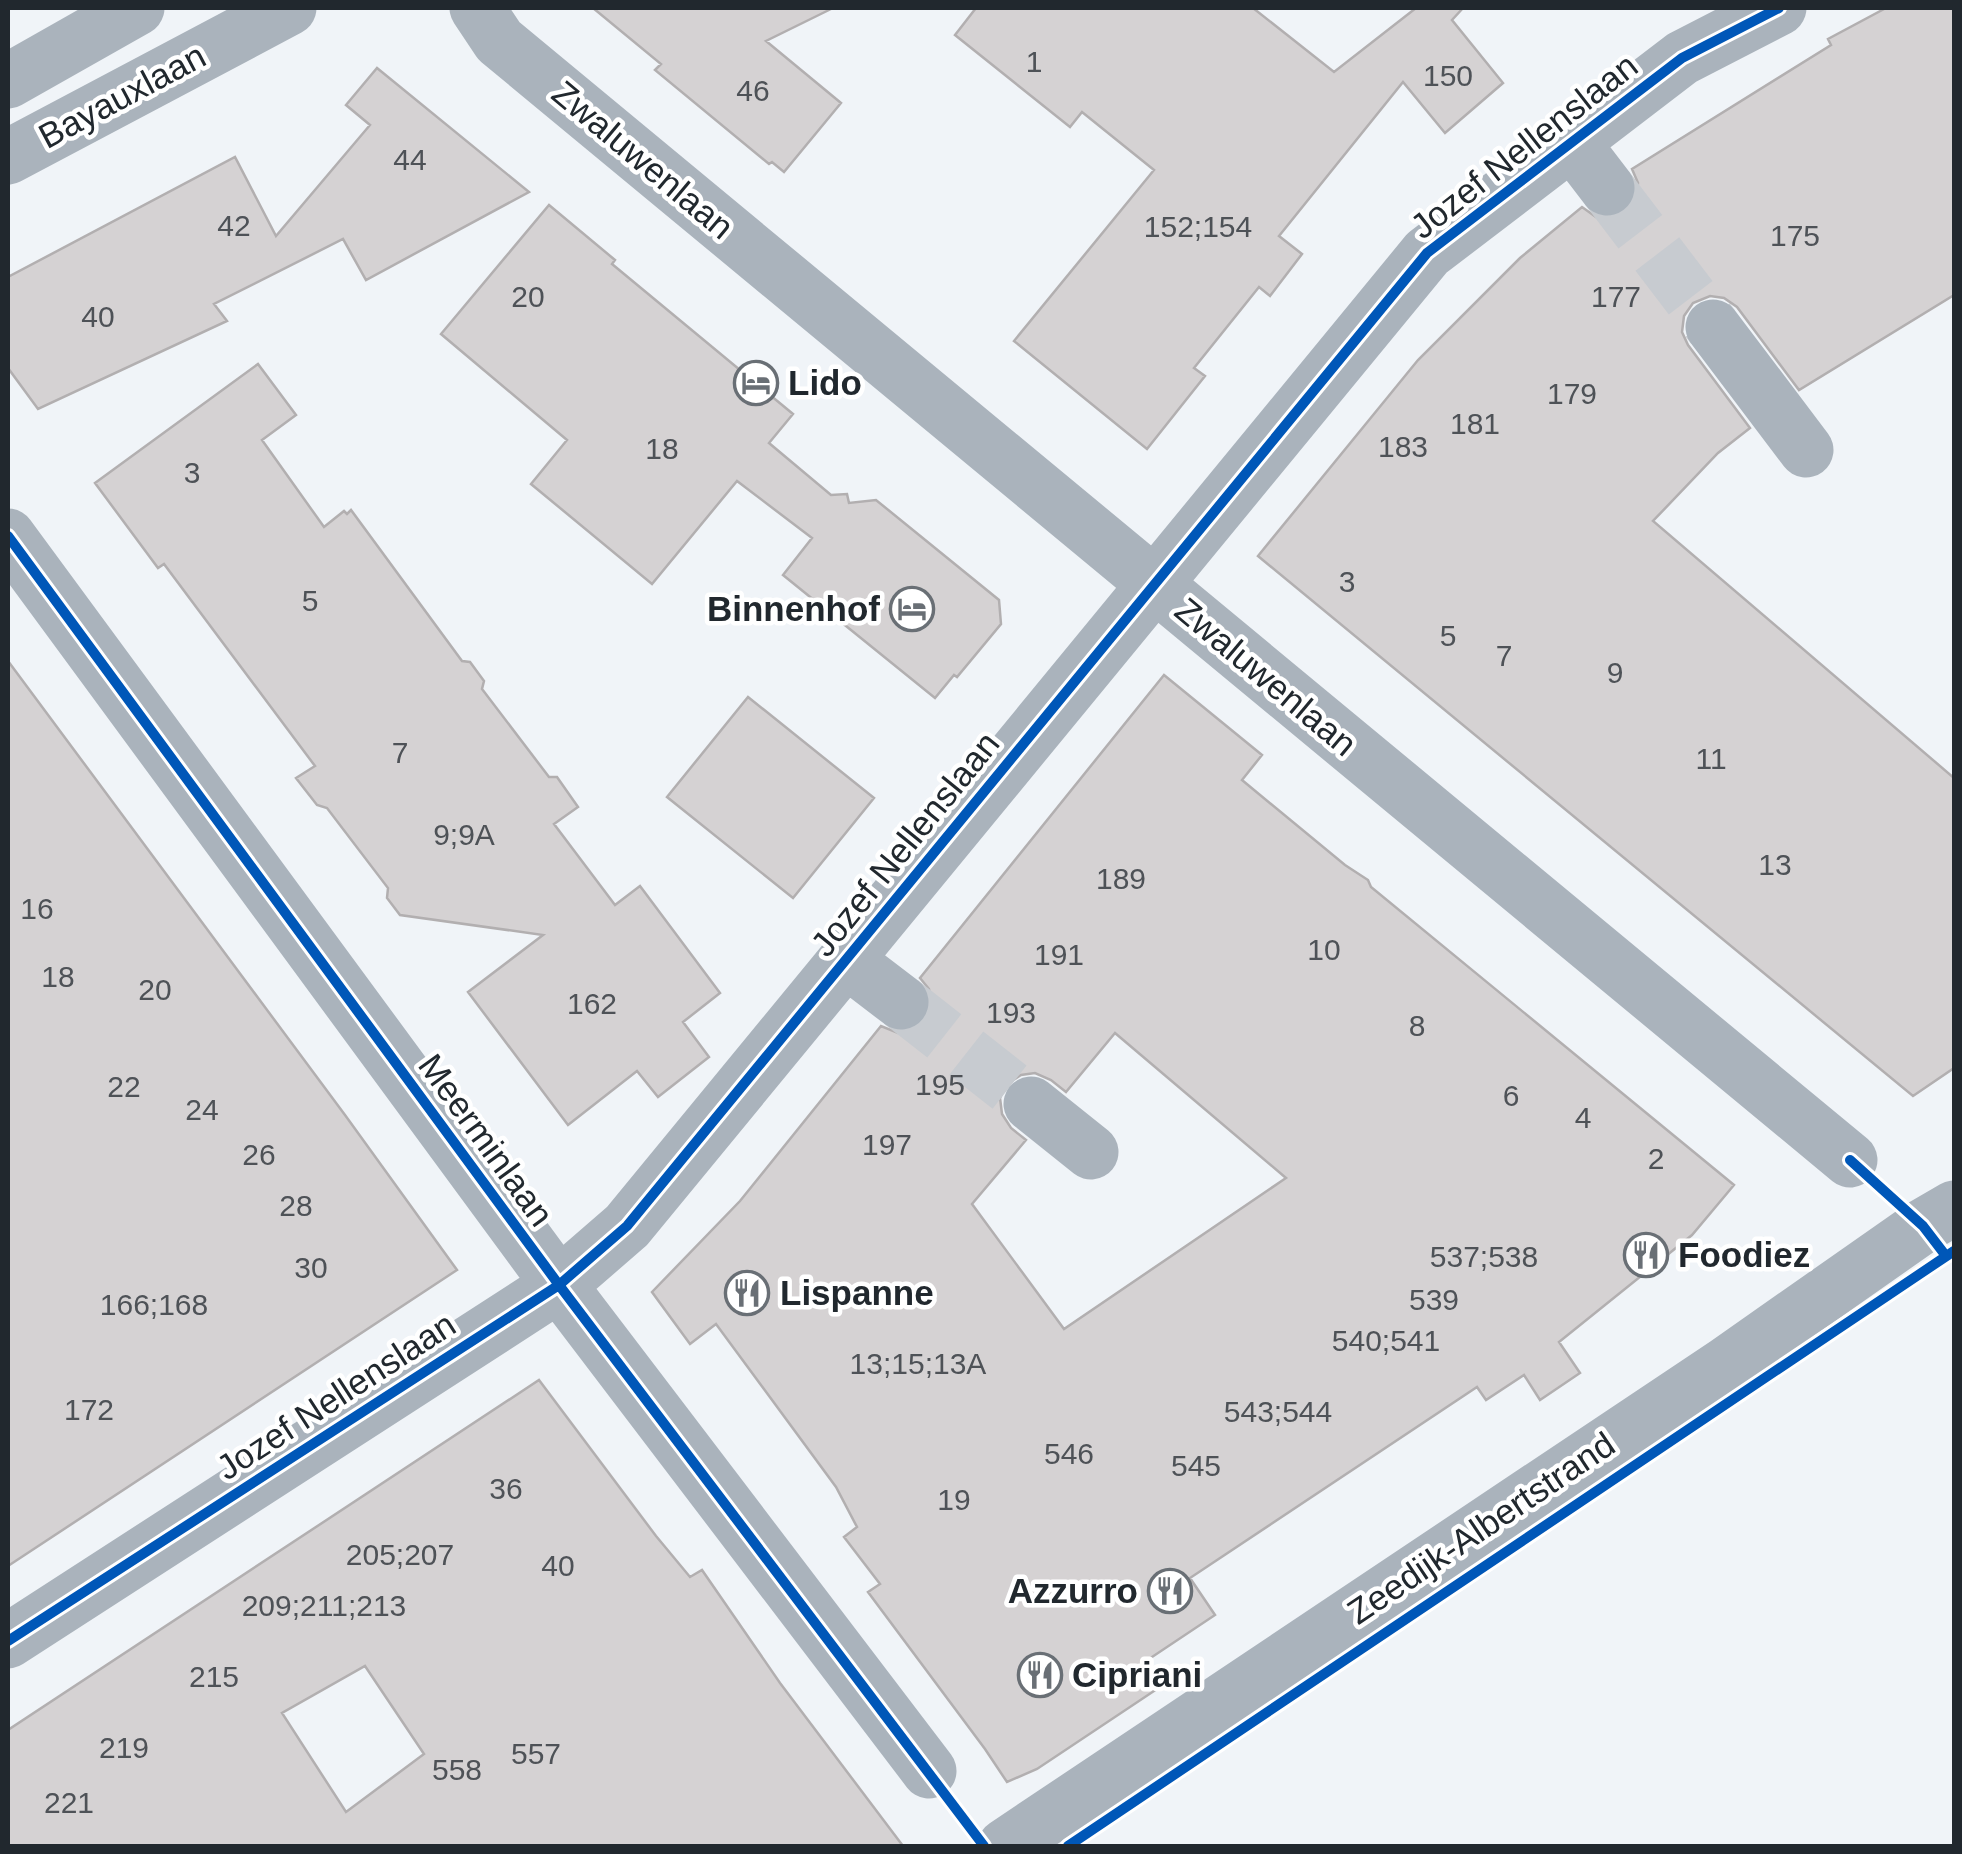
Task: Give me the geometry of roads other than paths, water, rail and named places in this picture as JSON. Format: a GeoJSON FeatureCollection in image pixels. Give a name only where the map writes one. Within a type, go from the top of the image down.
{"type":"FeatureCollection","features":[{"type":"Feature","properties":{"kind":"street","name":"Bayauxlaan"},"geometry":{"type":"LineString","coordinates":[[8,81],[137,8]]}},
{"type":"Feature","properties":{"kind":"street","name":"Bayauxlaan"},"geometry":{"type":"LineString","coordinates":[[8,157],[288,8]]}},
{"type":"Feature","properties":{"kind":"street","name":"Zwaluwenlaan"},"geometry":{"type":"LineString","coordinates":[[477,8],[499,41],[1850,1160]]}},
{"type":"Feature","properties":{"kind":"street","name":"Jozef Nellenslaan"},"geometry":{"type":"LineString","coordinates":[[8,1641],[559,1285],[627,1226],[1427,253],[1682,58],[1779,8]]}},
{"type":"Feature","properties":{"kind":"street"},"geometry":{"type":"LineString","coordinates":[[1570,142],[1607,188]]}},
{"type":"Feature","properties":{"kind":"street"},"geometry":{"type":"LineString","coordinates":[[1713,328],[1806,450]]}},
{"type":"Feature","properties":{"kind":"street","name":"Meerminlaan"},"geometry":{"type":"LineString","coordinates":[[8,536],[559,1285],[929,1771]]}},
{"type":"Feature","properties":{"kind":"street"},"geometry":{"type":"LineString","coordinates":[[846,960],[901,1002]]}},
{"type":"Feature","properties":{"kind":"street"},"geometry":{"type":"LineString","coordinates":[[1031,1104],[1091,1152]]}},
{"type":"Feature","properties":{"kind":"street","name":"Zeedijk-Albertstrand"},"geometry":{"type":"LineString","coordinates":[[1005,1846],[1954,1208]]}},
{"type":"Feature","properties":{"kind":"tunnel"},"geometry":{"type":"LineString","coordinates":[[1607,188],[1713,327]]}},
{"type":"Feature","properties":{"kind":"tunnel"},"geometry":{"type":"LineString","coordinates":[[901,1002],[1031,1104]]}},
{"type":"Feature","properties":{"kind":"place","name":"Lido"},"geometry":{"type":"Point","coordinates":[756,383]}},
{"type":"Feature","properties":{"kind":"place","name":"Binnenhof"},"geometry":{"type":"Point","coordinates":[912,609]}},
{"type":"Feature","properties":{"kind":"place","name":"Foodiez"},"geometry":{"type":"Point","coordinates":[1646,1255]}},
{"type":"Feature","properties":{"kind":"place","name":"Lispanne"},"geometry":{"type":"Point","coordinates":[747,1293]}},
{"type":"Feature","properties":{"kind":"place","name":"Azzurro"},"geometry":{"type":"Point","coordinates":[1170,1591]}},
{"type":"Feature","properties":{"kind":"place","name":"Cipriani"},"geometry":{"type":"Point","coordinates":[1040,1675]}}]}
